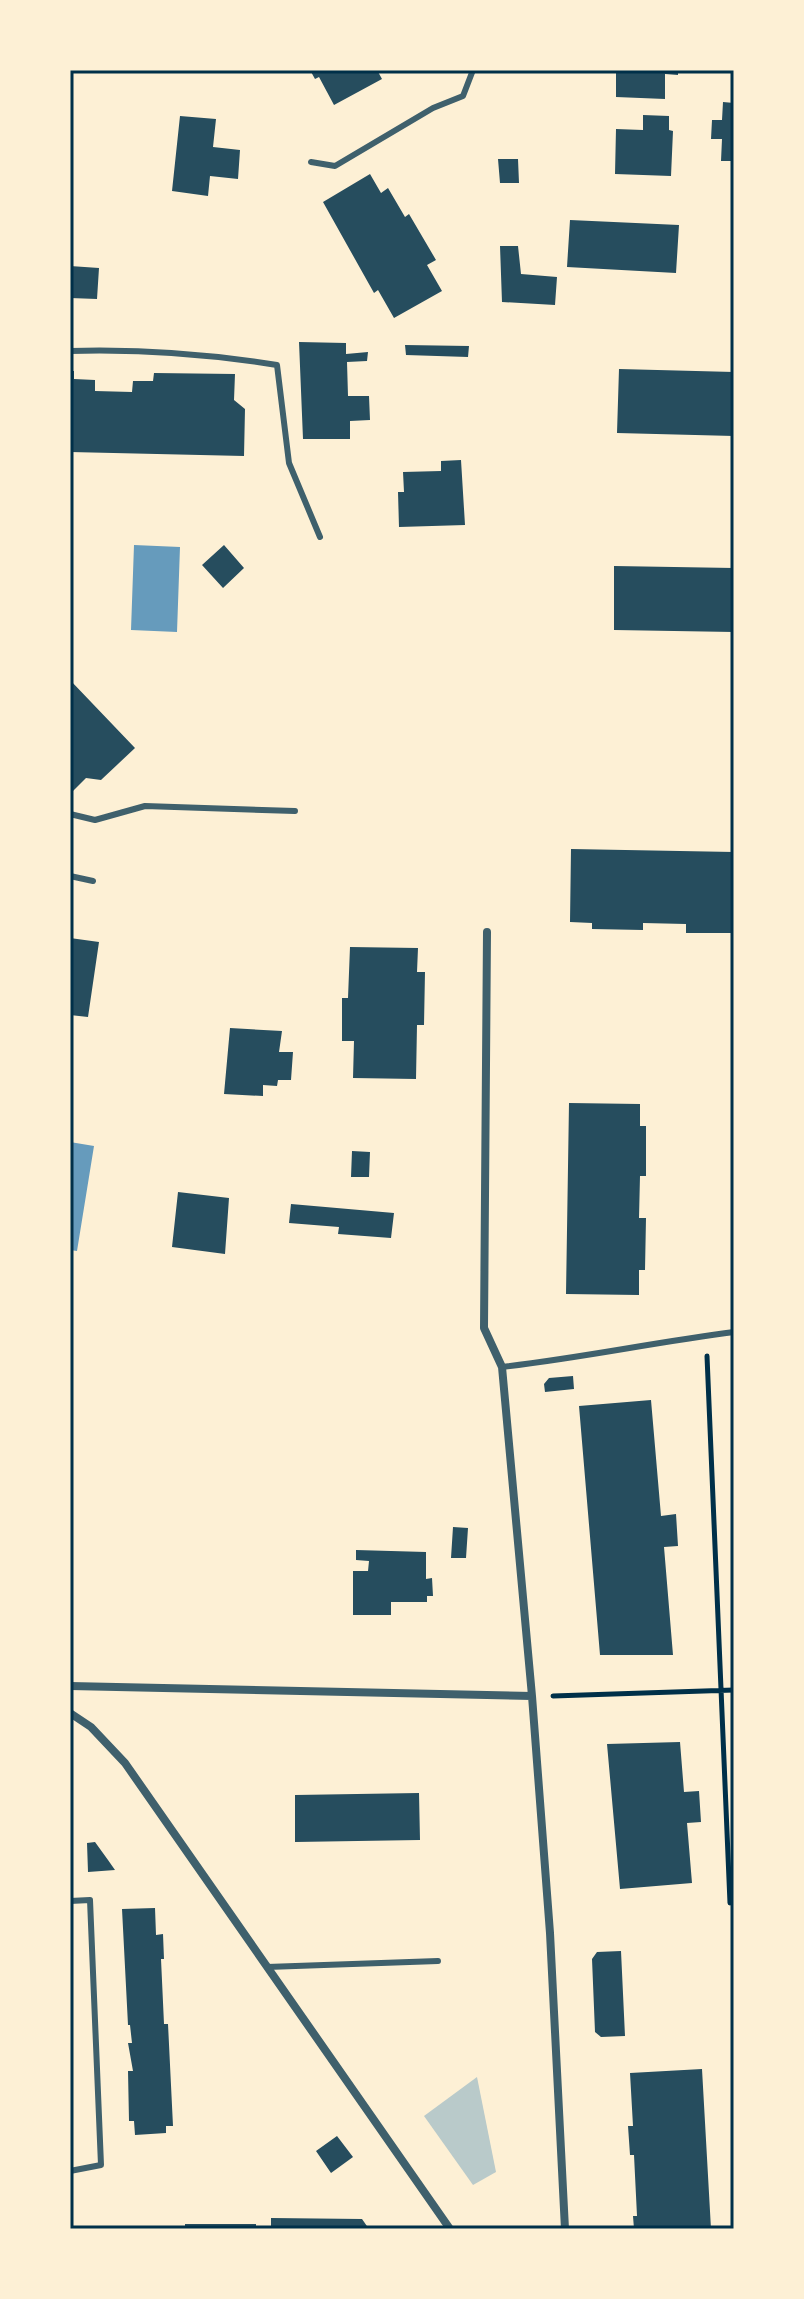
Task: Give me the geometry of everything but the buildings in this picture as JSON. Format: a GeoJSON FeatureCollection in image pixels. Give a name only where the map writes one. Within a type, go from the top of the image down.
{"type":"FeatureCollection","features":[{"type":"Feature","properties":{"kind":"street"},"geometry":{"type":"LineString","coordinates":[[487,932],[484,1328],[502,1367],[532,1696],[550,1933],[565,2229]]}},
{"type":"Feature","properties":{"kind":"street"},"geometry":{"type":"LineString","coordinates":[[70,1686],[532,1696]]}},
{"type":"Feature","properties":{"kind":"street"},"geometry":{"type":"LineString","coordinates":[[70,1713],[91,1727],[125,1763],[450,2229]]}},
{"type":"Feature","properties":{"kind":"lane"},"geometry":{"type":"LineString","coordinates":[[311,162],[335,166],[433,108],[463,96],[473,70]]}},
{"type":"Feature","properties":{"kind":"lane"},"geometry":{"type":"LineString","coordinates":[[70,351],[125,349],[222,356],[277,365],[289,463],[320,537]]}},
{"type":"Feature","properties":{"kind":"lane"},"geometry":{"type":"LineString","coordinates":[[70,814],[95,820],[145,806],[295,811]]}},
{"type":"Feature","properties":{"kind":"lane"},"geometry":{"type":"LineString","coordinates":[[70,876],[93,881]]}},
{"type":"Feature","properties":{"kind":"lane"},"geometry":{"type":"LineString","coordinates":[[502,1367],[573,1359],[734,1332]]}},
{"type":"Feature","properties":{"kind":"lane"},"geometry":{"type":"LineString","coordinates":[[70,1901],[90,1900],[101,2165],[70,2171]]}},
{"type":"Feature","properties":{"kind":"lane"},"geometry":{"type":"LineString","coordinates":[[267,1967],[438,1961]]}},
{"type":"Feature","properties":{"kind":"path"},"geometry":{"type":"LineString","coordinates":[[706,1335],[730,1903]]}},
{"type":"Feature","properties":{"kind":"path"},"geometry":{"type":"LineString","coordinates":[[532,1696],[734,1690]]}},
{"type":"Feature","properties":{"kind":"shaded area"},"geometry":{"type":"Polygon","coordinates":[[[477,2077],[496,2172],[473,2185],[424,2116],[477,2077]]]}},
{"type":"Feature","properties":{"kind":"water"},"geometry":{"type":"Polygon","coordinates":[[[134,545],[180,547],[177,632],[131,630],[134,545]]]}},
{"type":"Feature","properties":{"kind":"water"},"geometry":{"type":"Polygon","coordinates":[[[70,1142],[94,1146],[77,1251],[70,1250],[70,1142]]]}}]}
